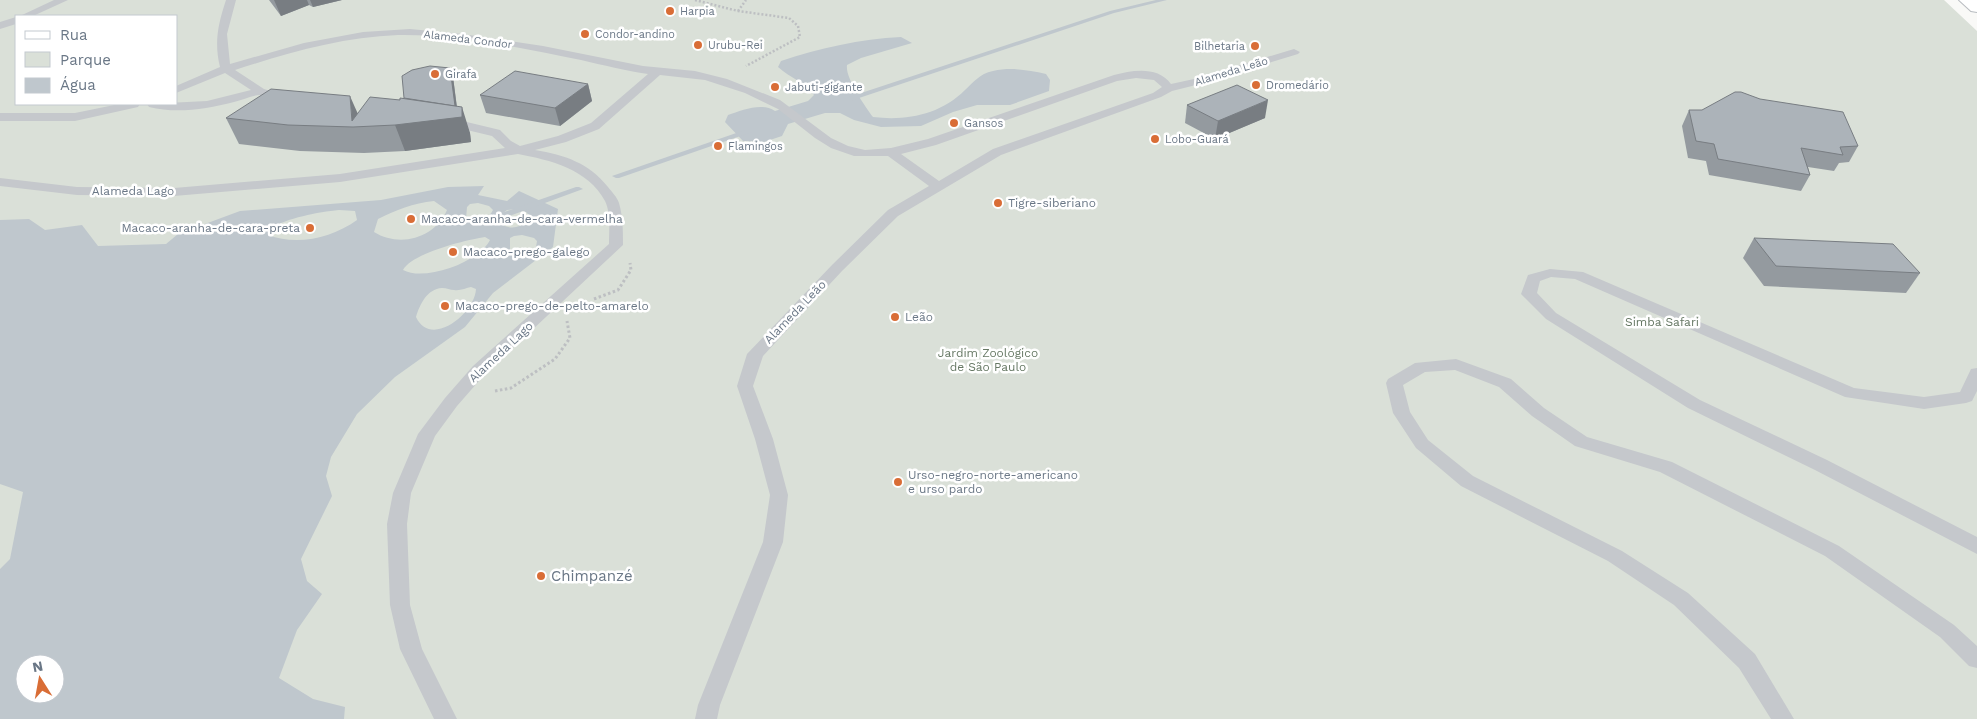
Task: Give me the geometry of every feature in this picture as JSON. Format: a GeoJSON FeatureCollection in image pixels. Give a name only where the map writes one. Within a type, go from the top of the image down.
{"type":"FeatureCollection","features":[{"type":"Feature","properties":{"kind":"main road"},"geometry":{"type":"LineString","coordinates":[[1968,0],[1977,7]]}},
{"type":"Feature","properties":{"kind":"lane"},"geometry":{"type":"LineString","coordinates":[[27,15],[63,0]]}},
{"type":"Feature","properties":{"kind":"lane"},"geometry":{"type":"LineString","coordinates":[[230,0],[222,30],[220,48],[226,69],[260,91],[291,102],[300,103]]}},
{"type":"Feature","properties":{"kind":"lane"},"geometry":{"type":"LineString","coordinates":[[0,26],[15,20]]}},
{"type":"Feature","properties":{"kind":"lane","name":"Alameda Condor"},"geometry":{"type":"LineString","coordinates":[[178,89],[226,69],[283,50],[338,38],[385,32],[430,32],[563,52],[657,72],[713,78],[780,105],[802,123],[843,149],[867,153],[890,152]]}},
{"type":"Feature","properties":{"kind":"lane","name":"Alameda Leão"},"geometry":{"type":"LineString","coordinates":[[706,719],[773,542],[779,495],[764,439],[745,386],[755,354],[837,268],[893,213],[997,152],[1157,95],[1168,88],[1204,80],[1294,52]]}},
{"type":"Feature","properties":{"kind":"lane"},"geometry":{"type":"LineString","coordinates":[[473,157],[518,150],[562,139],[595,126],[657,72]]}},
{"type":"Feature","properties":{"kind":"lane"},"geometry":{"type":"LineString","coordinates":[[890,152],[932,142],[1114,78],[1145,74],[1157,77],[1165,82],[1168,88]]}},
{"type":"Feature","properties":{"kind":"lane"},"geometry":{"type":"LineString","coordinates":[[160,105],[205,105],[227,101],[260,91]]}},
{"type":"Feature","properties":{"kind":"lane"},"geometry":{"type":"LineString","coordinates":[[0,117],[75,117],[129,105]]}},
{"type":"Feature","properties":{"kind":"lane","name":"Alameda Lago"},"geometry":{"type":"LineString","coordinates":[[437,120],[496,133],[507,144],[518,150],[549,156],[573,165],[592,176],[612,201],[616,222],[616,245],[479,370],[452,402],[427,434],[402,493],[397,524],[400,605],[412,649],[429,688],[446,719]]}},
{"type":"Feature","properties":{"kind":"lane"},"geometry":{"type":"LineString","coordinates":[[890,152],[938,186]]}},
{"type":"Feature","properties":{"kind":"lane","name":"Alameda Lago"},"geometry":{"type":"LineString","coordinates":[[0,182],[77,191],[174,192],[340,178],[473,157]]}},
{"type":"Feature","properties":{"kind":"lane"},"geometry":{"type":"LineString","coordinates":[[1977,373],[1966,396],[1924,403],[1851,393],[1578,275],[1550,273],[1532,278],[1529,294],[1551,316],[1694,404],[1821,465],[1977,546]]}},
{"type":"Feature","properties":{"kind":"lane"},"geometry":{"type":"LineString","coordinates":[[1783,719],[1747,661],[1681,599],[1614,556],[1466,481],[1422,444],[1402,412],[1394,383],[1420,367],[1456,364],[1505,383],[1538,412],[1581,442],[1666,467],[1832,551],[1948,631],[1977,659]]}},
{"type":"Feature","properties":{"kind":"path"},"geometry":{"type":"LineString","coordinates":[[696,0],[738,11],[789,18],[798,26],[800,37],[738,70],[713,78]]}},
{"type":"Feature","properties":{"kind":"path"},"geometry":{"type":"LineString","coordinates":[[738,11],[746,0]]}},
{"type":"Feature","properties":{"kind":"green space","name":"Jardim Zoológico de São Paulo"},"geometry":{"type":"Polygon","coordinates":[[[0,0],[1944,0],[1977,31],[1977,719],[0,719],[0,0]]]}},
{"type":"Feature","properties":{"kind":"water"},"geometry":{"type":"Polygon","coordinates":[[[901,37],[912,43],[861,58],[847,65],[847,71],[852,84],[873,117],[910,117],[934,111],[955,99],[980,76],[988,72],[1006,69],[1046,74],[1050,80],[1049,91],[1010,105],[977,105],[953,112],[921,126],[881,127],[854,120],[840,113],[825,113],[788,124],[782,136],[764,142],[743,141],[725,122],[728,115],[739,111],[764,107],[775,111],[808,101],[814,95],[778,67],[781,61],[840,45],[901,37]]]}},
{"type":"Feature","properties":{"kind":"water"},"geometry":{"type":"Polygon","coordinates":[[[484,186],[478,195],[507,201],[519,191],[558,209],[553,247],[493,293],[465,327],[395,377],[357,414],[331,457],[326,476],[332,496],[301,559],[307,581],[322,594],[297,630],[279,678],[313,699],[345,707],[344,719],[0,719],[0,569],[10,559],[23,492],[0,484],[0,220],[29,219],[45,230],[82,225],[98,246],[166,244],[178,234],[240,211],[381,200],[448,187],[484,186]],[[434,201],[412,205],[378,219],[374,232],[384,237],[395,239],[416,238],[434,228],[447,210],[434,201]],[[478,203],[470,204],[467,207],[466,219],[470,221],[481,221],[491,214],[493,210],[489,206],[478,203]],[[515,209],[507,210],[503,213],[503,225],[506,227],[516,227],[528,221],[529,215],[526,212],[515,209]],[[339,210],[303,216],[276,225],[269,229],[268,235],[291,240],[326,236],[357,220],[355,211],[339,210]],[[522,235],[510,238],[510,252],[513,254],[523,254],[536,247],[537,241],[534,238],[522,235]],[[485,237],[440,248],[417,258],[403,270],[413,273],[424,273],[451,268],[475,256],[484,248],[490,240],[485,237]],[[471,287],[461,290],[442,288],[432,291],[422,302],[416,317],[423,326],[432,329],[441,329],[451,324],[461,317],[474,298],[476,289],[471,287]]]}},
{"type":"Feature","properties":{"kind":"building"},"geometry":{"type":"Polygon","coordinates":[[[430,66],[450,68],[455,106],[404,98],[402,76],[412,70],[430,66]]]}},
{"type":"Feature","properties":{"kind":"building"},"geometry":{"type":"Polygon","coordinates":[[[515,71],[588,84],[555,108],[480,95],[515,71]]]}},
{"type":"Feature","properties":{"kind":"building"},"geometry":{"type":"Polygon","coordinates":[[[1237,85],[1268,100],[1218,121],[1187,105],[1237,85]]]}},
{"type":"Feature","properties":{"kind":"building"},"geometry":{"type":"Polygon","coordinates":[[[271,89],[350,96],[352,121],[370,97],[400,100],[400,98],[462,107],[462,117],[395,125],[353,127],[288,125],[226,118],[271,89]]]}},
{"type":"Feature","properties":{"kind":"building"},"geometry":{"type":"Polygon","coordinates":[[[1735,92],[1741,92],[1760,99],[1843,112],[1858,146],[1840,147],[1843,155],[1801,148],[1810,175],[1718,159],[1714,144],[1696,141],[1689,110],[1702,110],[1735,92]]]}},
{"type":"Feature","properties":{"kind":"building"},"geometry":{"type":"Polygon","coordinates":[[[1754,238],[1893,244],[1920,273],[1776,266],[1754,238]]]}},
{"type":"Feature","properties":{"kind":"waterway"},"geometry":{"type":"LineString","coordinates":[[847,99],[1112,12],[1164,0]]}},
{"type":"Feature","properties":{"kind":"waterway"},"geometry":{"type":"LineString","coordinates":[[616,176],[748,132]]}},
{"type":"Feature","properties":{"kind":"waterway"},"geometry":{"type":"LineString","coordinates":[[490,220],[579,189]]}},
{"type":"Feature","properties":{"kind":"place","name":"Harpia"},"geometry":{"type":"Point","coordinates":[670,11]}},
{"type":"Feature","properties":{"kind":"place","name":"Condor-andino"},"geometry":{"type":"Point","coordinates":[585,34]}},
{"type":"Feature","properties":{"kind":"place","name":"Urubu-Rei"},"geometry":{"type":"Point","coordinates":[698,45]}},
{"type":"Feature","properties":{"kind":"place","name":"Bilhetaria"},"geometry":{"type":"Point","coordinates":[1255,46]}},
{"type":"Feature","properties":{"kind":"place","name":"Girafa"},"geometry":{"type":"Point","coordinates":[435,74]}},
{"type":"Feature","properties":{"kind":"place","name":"Dromedário"},"geometry":{"type":"Point","coordinates":[1256,85]}},
{"type":"Feature","properties":{"kind":"place","name":"Jabuti-gigante"},"geometry":{"type":"Point","coordinates":[775,87]}},
{"type":"Feature","properties":{"kind":"place","name":"Gansos"},"geometry":{"type":"Point","coordinates":[954,123]}},
{"type":"Feature","properties":{"kind":"place","name":"Lobo-Guará"},"geometry":{"type":"Point","coordinates":[1155,139]}},
{"type":"Feature","properties":{"kind":"place","name":"Flamingos"},"geometry":{"type":"Point","coordinates":[718,146]}},
{"type":"Feature","properties":{"kind":"place","name":"Tigre-siberiano"},"geometry":{"type":"Point","coordinates":[998,203]}},
{"type":"Feature","properties":{"kind":"place","name":"Macaco-aranha-de-cara-vermelha"},"geometry":{"type":"Point","coordinates":[411,219]}},
{"type":"Feature","properties":{"kind":"place","name":"Macaco-aranha-de-cara-preta"},"geometry":{"type":"Point","coordinates":[310,228]}},
{"type":"Feature","properties":{"kind":"place","name":"Macaco-prego-galego"},"geometry":{"type":"Point","coordinates":[453,252]}},
{"type":"Feature","properties":{"kind":"place","name":"Macaco-prego-de-pelto-amarelo"},"geometry":{"type":"Point","coordinates":[445,306]}},
{"type":"Feature","properties":{"kind":"place","name":"Leão"},"geometry":{"type":"Point","coordinates":[895,317]}},
{"type":"Feature","properties":{"kind":"place","name":"Urso-negro-norte-americano e urso pardo"},"geometry":{"type":"Point","coordinates":[898,482]}},
{"type":"Feature","properties":{"kind":"place","name":"Chimpanzé"},"geometry":{"type":"Point","coordinates":[541,576]}},
{"type":"Feature","properties":{"kind":"park label","name":"Simba Safari"},"geometry":{"type":"Point","coordinates":[1662,322]}}]}
